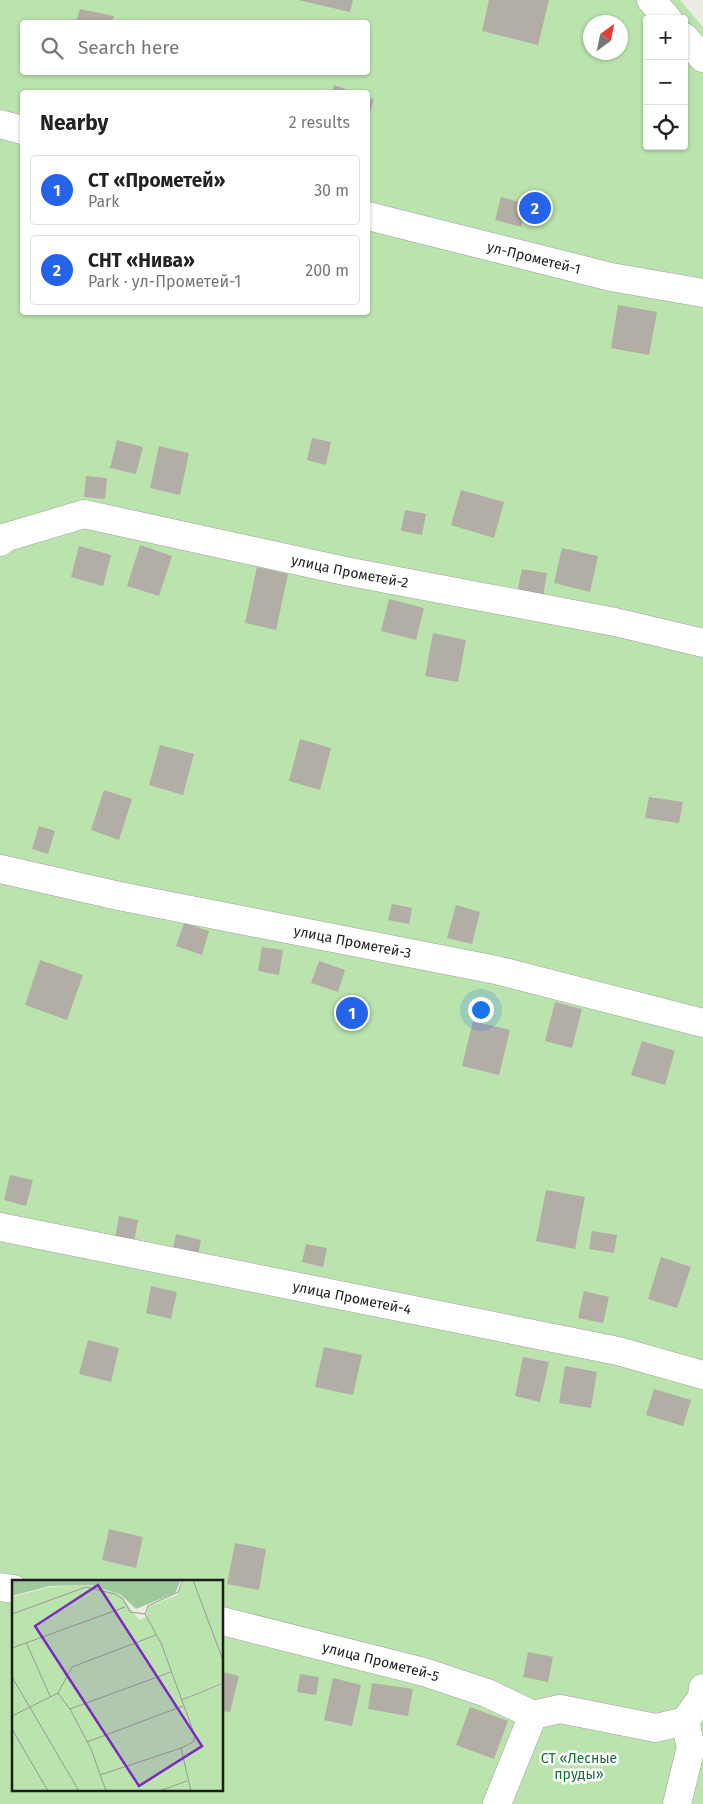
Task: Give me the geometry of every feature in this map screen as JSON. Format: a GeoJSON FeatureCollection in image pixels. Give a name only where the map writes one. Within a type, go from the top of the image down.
{"type":"FeatureCollection","features":[{"type":"Feature","properties":{"kind":"street"},"geometry":{"type":"LineString","coordinates":[[651,0],[664,15]]}},
{"type":"Feature","properties":{"kind":"street"},"geometry":{"type":"LineString","coordinates":[[688,41],[703,58]]}},
{"type":"Feature","properties":{"kind":"street"},"geometry":{"type":"LineString","coordinates":[[0,124],[20,129]]}},
{"type":"Feature","properties":{"kind":"street","name":"ул-Прометей-1"},"geometry":{"type":"LineString","coordinates":[[370,216],[611,276],[703,293]]}},
{"type":"Feature","properties":{"kind":"street","name":"улица Прометей-2"},"geometry":{"type":"LineString","coordinates":[[0,542],[7,537],[84,514],[345,571],[615,622],[703,644]]}},
{"type":"Feature","properties":{"kind":"street","name":"улица Прометей-3"},"geometry":{"type":"LineString","coordinates":[[0,869],[119,896],[496,970],[703,1023]]}},
{"type":"Feature","properties":{"kind":"street","name":"улица Прометей-4"},"geometry":{"type":"LineString","coordinates":[[0,1227],[618,1351],[703,1375]]}},
{"type":"Feature","properties":{"kind":"street","name":"улица Прометей-5"},"geometry":{"type":"LineString","coordinates":[[224,1622],[424,1672],[487,1693],[533,1715]]}},
{"type":"Feature","properties":{"kind":"street"},"geometry":{"type":"LineString","coordinates":[[497,1804],[533,1715],[560,1709],[656,1728],[685,1721],[702,1697],[703,1688]]}},
{"type":"Feature","properties":{"kind":"street"},"geometry":{"type":"LineString","coordinates":[[677,1804],[691,1746],[685,1721]]}},
{"type":"Feature","properties":{"kind":"green space","name":"СТ «Лесные пруды»"},"geometry":{"type":"Polygon","coordinates":[[[0,0],[680,0],[703,27],[703,1804],[0,1804],[0,0]]]}},
{"type":"Feature","properties":{"kind":"building"},"geometry":{"type":"Polygon","coordinates":[[[298,0],[353,0],[350,12],[298,0]]]}},
{"type":"Feature","properties":{"kind":"building"},"geometry":{"type":"Polygon","coordinates":[[[489,0],[549,0],[538,45],[482,31],[489,0]]]}},
{"type":"Feature","properties":{"kind":"building"},"geometry":{"type":"Polygon","coordinates":[[[80,9],[114,16],[113,20],[77,20],[80,9]]]}},
{"type":"Feature","properties":{"kind":"building"},"geometry":{"type":"Polygon","coordinates":[[[334,85],[348,90],[333,90],[334,85]]]}},
{"type":"Feature","properties":{"kind":"building"},"geometry":{"type":"Polygon","coordinates":[[[370,98],[374,100],[370,112],[370,98]]]}},
{"type":"Feature","properties":{"kind":"building"},"geometry":{"type":"Polygon","coordinates":[[[501,197],[527,204],[521,227],[495,220],[501,197]]]}},
{"type":"Feature","properties":{"kind":"building"},"geometry":{"type":"Polygon","coordinates":[[[618,305],[657,312],[649,355],[611,348],[618,305]]]}},
{"type":"Feature","properties":{"kind":"building"},"geometry":{"type":"Polygon","coordinates":[[[312,438],[331,442],[326,465],[307,460],[312,438]]]}},
{"type":"Feature","properties":{"kind":"building"},"geometry":{"type":"Polygon","coordinates":[[[117,440],[143,447],[136,474],[110,468],[117,440]]]}},
{"type":"Feature","properties":{"kind":"building"},"geometry":{"type":"Polygon","coordinates":[[[159,446],[189,453],[180,495],[150,488],[159,446]]]}},
{"type":"Feature","properties":{"kind":"building"},"geometry":{"type":"Polygon","coordinates":[[[86,476],[107,478],[105,499],[84,497],[86,476]]]}},
{"type":"Feature","properties":{"kind":"building"},"geometry":{"type":"Polygon","coordinates":[[[461,490],[504,502],[494,538],[451,525],[461,490]]]}},
{"type":"Feature","properties":{"kind":"building"},"geometry":{"type":"Polygon","coordinates":[[[405,510],[426,514],[422,535],[401,531],[405,510]]]}},
{"type":"Feature","properties":{"kind":"building"},"geometry":{"type":"Polygon","coordinates":[[[140,545],[172,556],[159,596],[127,586],[140,545]]]}},
{"type":"Feature","properties":{"kind":"building"},"geometry":{"type":"Polygon","coordinates":[[[79,546],[111,555],[103,586],[71,577],[79,546]]]}},
{"type":"Feature","properties":{"kind":"building"},"geometry":{"type":"Polygon","coordinates":[[[562,548],[598,556],[590,592],[554,583],[562,548]]]}},
{"type":"Feature","properties":{"kind":"building"},"geometry":{"type":"Polygon","coordinates":[[[257,567],[288,574],[276,630],[245,623],[257,567]]]}},
{"type":"Feature","properties":{"kind":"building"},"geometry":{"type":"Polygon","coordinates":[[[522,569],[547,573],[543,597],[517,593],[522,569]]]}},
{"type":"Feature","properties":{"kind":"building"},"geometry":{"type":"Polygon","coordinates":[[[389,599],[424,608],[416,640],[381,631],[389,599]]]}},
{"type":"Feature","properties":{"kind":"building"},"geometry":{"type":"Polygon","coordinates":[[[433,633],[466,640],[458,682],[425,676],[433,633]]]}},
{"type":"Feature","properties":{"kind":"building"},"geometry":{"type":"Polygon","coordinates":[[[300,739],[331,748],[320,790],[289,781],[300,739]]]}},
{"type":"Feature","properties":{"kind":"building"},"geometry":{"type":"Polygon","coordinates":[[[160,745],[194,754],[183,795],[149,785],[160,745]]]}},
{"type":"Feature","properties":{"kind":"building"},"geometry":{"type":"Polygon","coordinates":[[[104,790],[132,799],[119,840],[91,830],[104,790]]]}},
{"type":"Feature","properties":{"kind":"building"},"geometry":{"type":"Polygon","coordinates":[[[649,797],[683,802],[679,823],[645,818],[649,797]]]}},
{"type":"Feature","properties":{"kind":"building"},"geometry":{"type":"Polygon","coordinates":[[[39,826],[55,831],[48,854],[32,849],[39,826]]]}},
{"type":"Feature","properties":{"kind":"building"},"geometry":{"type":"Polygon","coordinates":[[[392,904],[412,908],[409,924],[388,920],[392,904]]]}},
{"type":"Feature","properties":{"kind":"building"},"geometry":{"type":"Polygon","coordinates":[[[456,905],[480,912],[472,944],[447,938],[456,905]]]}},
{"type":"Feature","properties":{"kind":"building"},"geometry":{"type":"Polygon","coordinates":[[[184,923],[209,931],[202,955],[176,946],[184,923]]]}},
{"type":"Feature","properties":{"kind":"building"},"geometry":{"type":"Polygon","coordinates":[[[262,947],[283,950],[279,975],[258,971],[262,947]]]}},
{"type":"Feature","properties":{"kind":"building"},"geometry":{"type":"Polygon","coordinates":[[[40,960],[83,975],[67,1020],[25,1005],[40,960]]]}},
{"type":"Feature","properties":{"kind":"building"},"geometry":{"type":"Polygon","coordinates":[[[319,961],[345,970],[338,992],[311,983],[319,961]]]}},
{"type":"Feature","properties":{"kind":"building"},"geometry":{"type":"Polygon","coordinates":[[[555,1002],[582,1009],[572,1048],[545,1041],[555,1002]]]}},
{"type":"Feature","properties":{"kind":"building"},"geometry":{"type":"Polygon","coordinates":[[[473,1021],[510,1030],[499,1075],[462,1066],[473,1021]]]}},
{"type":"Feature","properties":{"kind":"building"},"geometry":{"type":"Polygon","coordinates":[[[642,1041],[675,1051],[665,1085],[631,1075],[642,1041]]]}},
{"type":"Feature","properties":{"kind":"building"},"geometry":{"type":"Polygon","coordinates":[[[10,1175],[33,1180],[26,1206],[4,1200],[10,1175]]]}},
{"type":"Feature","properties":{"kind":"building"},"geometry":{"type":"Polygon","coordinates":[[[546,1190],[585,1197],[575,1249],[536,1241],[546,1190]]]}},
{"type":"Feature","properties":{"kind":"building"},"geometry":{"type":"Polygon","coordinates":[[[119,1216],[138,1220],[134,1242],[115,1238],[119,1216]]]}},
{"type":"Feature","properties":{"kind":"building"},"geometry":{"type":"Polygon","coordinates":[[[592,1231],[617,1235],[614,1253],[589,1249],[592,1231]]]}},
{"type":"Feature","properties":{"kind":"building"},"geometry":{"type":"Polygon","coordinates":[[[176,1234],[201,1240],[198,1255],[173,1249],[176,1234]]]}},
{"type":"Feature","properties":{"kind":"building"},"geometry":{"type":"Polygon","coordinates":[[[306,1244],[327,1248],[323,1267],[302,1262],[306,1244]]]}},
{"type":"Feature","properties":{"kind":"building"},"geometry":{"type":"Polygon","coordinates":[[[661,1257],[691,1267],[677,1308],[648,1299],[661,1257]]]}},
{"type":"Feature","properties":{"kind":"building"},"geometry":{"type":"Polygon","coordinates":[[[151,1286],[177,1292],[171,1319],[146,1313],[151,1286]]]}},
{"type":"Feature","properties":{"kind":"building"},"geometry":{"type":"Polygon","coordinates":[[[584,1291],[609,1297],[603,1323],[578,1318],[584,1291]]]}},
{"type":"Feature","properties":{"kind":"building"},"geometry":{"type":"Polygon","coordinates":[[[88,1340],[119,1348],[111,1382],[79,1374],[88,1340]]]}},
{"type":"Feature","properties":{"kind":"building"},"geometry":{"type":"Polygon","coordinates":[[[324,1347],[362,1355],[353,1395],[315,1387],[324,1347]]]}},
{"type":"Feature","properties":{"kind":"building"},"geometry":{"type":"Polygon","coordinates":[[[523,1357],[549,1362],[540,1402],[515,1396],[523,1357]]]}},
{"type":"Feature","properties":{"kind":"building"},"geometry":{"type":"Polygon","coordinates":[[[565,1366],[597,1372],[591,1408],[559,1403],[565,1366]]]}},
{"type":"Feature","properties":{"kind":"building"},"geometry":{"type":"Polygon","coordinates":[[[654,1389],[691,1400],[683,1426],[646,1415],[654,1389]]]}},
{"type":"Feature","properties":{"kind":"building"},"geometry":{"type":"Polygon","coordinates":[[[109,1529],[143,1537],[136,1568],[102,1560],[109,1529]]]}},
{"type":"Feature","properties":{"kind":"building"},"geometry":{"type":"Polygon","coordinates":[[[235,1543],[266,1549],[259,1590],[227,1584],[235,1543]]]}},
{"type":"Feature","properties":{"kind":"building"},"geometry":{"type":"Polygon","coordinates":[[[528,1652],[553,1657],[548,1682],[523,1677],[528,1652]]]}},
{"type":"Feature","properties":{"kind":"building"},"geometry":{"type":"Polygon","coordinates":[[[224,1672],[239,1676],[230,1712],[224,1711],[224,1672]]]}},
{"type":"Feature","properties":{"kind":"building"},"geometry":{"type":"Polygon","coordinates":[[[300,1674],[319,1677],[316,1695],[297,1692],[300,1674]]]}},
{"type":"Feature","properties":{"kind":"building"},"geometry":{"type":"Polygon","coordinates":[[[333,1678],[361,1685],[352,1726],[324,1720],[333,1678]]]}},
{"type":"Feature","properties":{"kind":"building"},"geometry":{"type":"Polygon","coordinates":[[[372,1683],[413,1689],[408,1716],[368,1709],[372,1683]]]}},
{"type":"Feature","properties":{"kind":"building"},"geometry":{"type":"Polygon","coordinates":[[[470,1707],[508,1721],[494,1759],[456,1745],[470,1707]]]}},
{"type":"Feature","properties":{"kind":"place","name":"СНТ «Нива»"},"geometry":{"type":"Point","coordinates":[535,208]}},
{"type":"Feature","properties":{"kind":"place","name":"СТ «Прометей»"},"geometry":{"type":"Point","coordinates":[352,1013]}}]}
